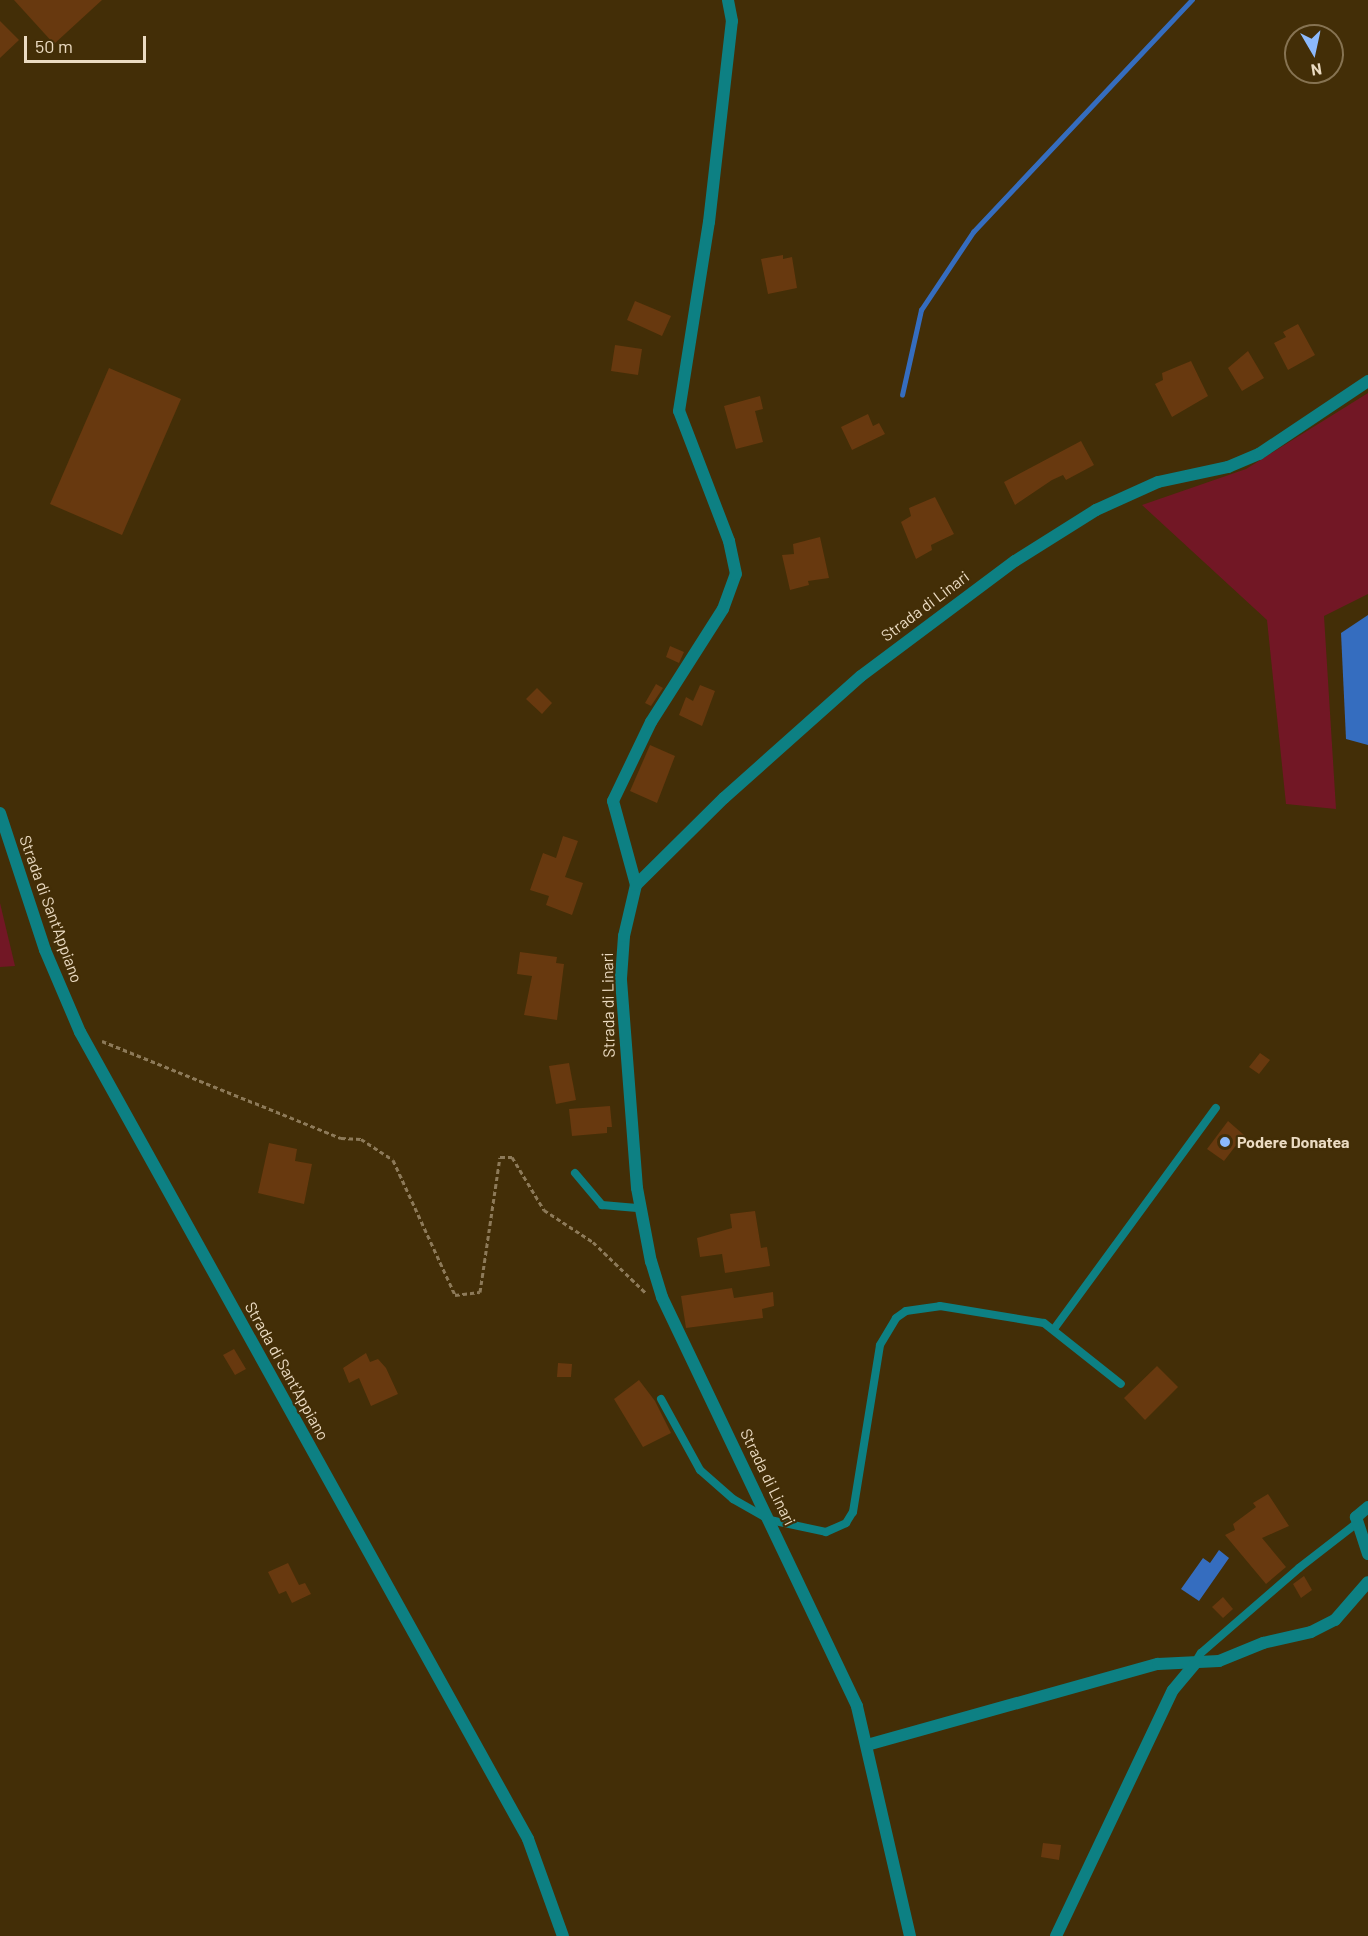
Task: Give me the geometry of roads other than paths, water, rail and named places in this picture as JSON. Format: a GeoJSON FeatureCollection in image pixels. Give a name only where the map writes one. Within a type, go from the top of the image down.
{"type":"FeatureCollection","features":[{"type":"Feature","properties":{"kind":"street"},"geometry":{"type":"LineString","coordinates":[[636,885],[614,801],[651,722],[723,609],[736,574],[729,541],[679,411],[709,222],[732,21],[728,0]]}},
{"type":"Feature","properties":{"kind":"street","name":"Strada di Linari"},"geometry":{"type":"LineString","coordinates":[[910,1936],[857,1706],[662,1297],[640,1208],[621,978],[624,936],[636,885],[723,798],[861,676],[1015,561],[1096,510],[1158,482],[1228,467],[1258,454],[1368,381]]}},
{"type":"Feature","properties":{"kind":"street","name":"Strada di Sant'Appiano"},"geometry":{"type":"LineString","coordinates":[[0,813],[45,950],[80,1032],[528,1839],[563,1936]]}},
{"type":"Feature","properties":{"kind":"street"},"geometry":{"type":"LineString","coordinates":[[1368,1507],[1356,1517],[1368,1554]]}},
{"type":"Feature","properties":{"kind":"street"},"geometry":{"type":"LineString","coordinates":[[867,1745],[1158,1664],[1194,1665],[1219,1661],[1263,1644],[1311,1632],[1335,1620],[1368,1582]]}},
{"type":"Feature","properties":{"kind":"street"},"geometry":{"type":"LineString","coordinates":[[1056,1936],[1173,1690],[1194,1665]]}},
{"type":"Feature","properties":{"kind":"lane"},"geometry":{"type":"LineString","coordinates":[[1054,1329],[1216,1108]]}},
{"type":"Feature","properties":{"kind":"lane"},"geometry":{"type":"LineString","coordinates":[[575,1173],[602,1205],[640,1208]]}},
{"type":"Feature","properties":{"kind":"lane"},"geometry":{"type":"LineString","coordinates":[[661,1399],[700,1470],[733,1499],[770,1520],[826,1532],[846,1523],[853,1512],[880,1345],[896,1318],[906,1311],[940,1306],[1028,1319],[1054,1329],[1121,1384]]}},
{"type":"Feature","properties":{"kind":"lane"},"geometry":{"type":"LineString","coordinates":[[1194,1665],[1201,1653],[1299,1568],[1358,1523]]}},
{"type":"Feature","properties":{"kind":"water"},"geometry":{"type":"Polygon","coordinates":[[[1368,615],[1368,745],[1346,739],[1341,633],[1368,615]]]}},
{"type":"Feature","properties":{"kind":"water"},"geometry":{"type":"Polygon","coordinates":[[[1219,1550],[1229,1558],[1199,1601],[1181,1589],[1203,1558],[1210,1563],[1219,1550]]]}},
{"type":"Feature","properties":{"kind":"waterway"},"geometry":{"type":"LineString","coordinates":[[902,395],[921,310],[973,232],[1192,0]]}},
{"type":"Feature","properties":{"kind":"place","name":"Podere Donatea"},"geometry":{"type":"Point","coordinates":[1225,1142]}}]}
